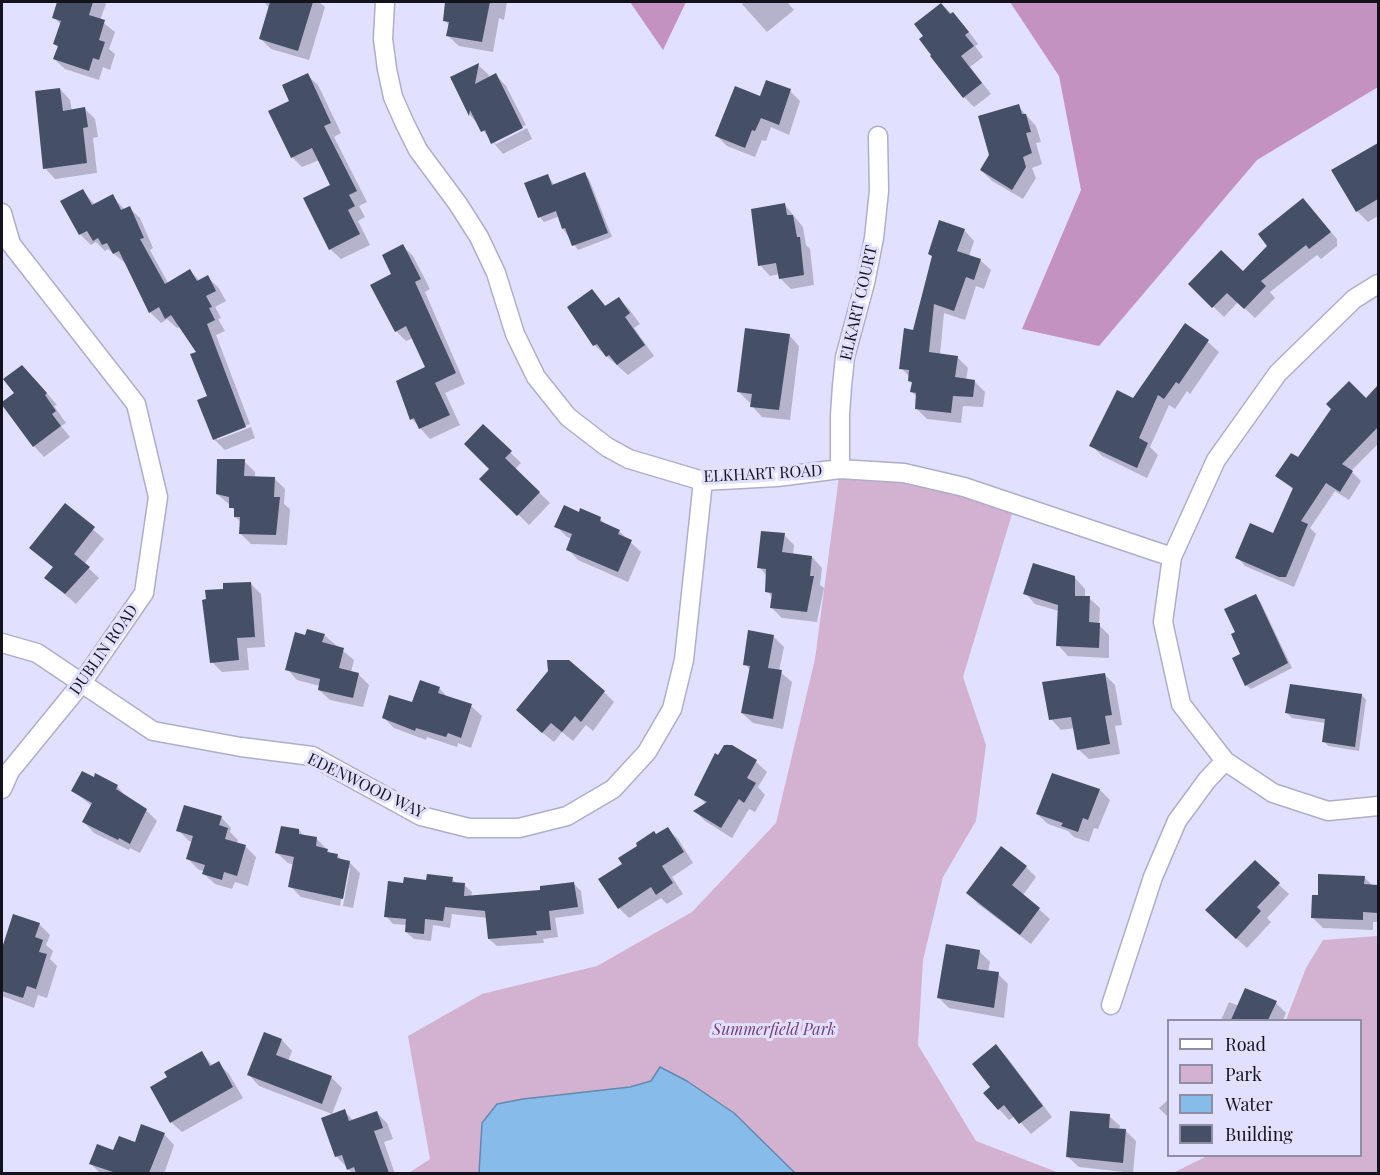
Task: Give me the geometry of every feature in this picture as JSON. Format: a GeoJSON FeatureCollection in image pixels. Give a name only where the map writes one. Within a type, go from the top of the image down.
{"type":"FeatureCollection","features":[{"type":"Feature","properties":{"kind":"street","name":"ELKHART ROAD"},"geometry":{"type":"LineString","coordinates":[[385,2],[383,39],[393,97],[405,124],[418,150],[479,237],[496,273],[518,341],[536,377],[568,417],[607,447],[629,459],[704,481],[777,477],[840,469],[904,473],[964,487],[1173,557]]}},
{"type":"Feature","properties":{"kind":"street","name":"ELKART COURT"},"geometry":{"type":"LineString","coordinates":[[840,469],[840,415],[845,357],[866,283],[874,238],[879,190],[878,136]]}},
{"type":"Feature","properties":{"kind":"street","name":"DUBLIN ROAD"},"geometry":{"type":"LineString","coordinates":[[2,213],[11,244],[136,404],[158,497],[144,593],[81,684],[10,771],[2,789]]}},
{"type":"Feature","properties":{"kind":"street"},"geometry":{"type":"LineString","coordinates":[[1378,284],[1354,299],[1278,373],[1216,460],[1173,557],[1162,622],[1180,704],[1225,761],[1273,793],[1328,811],[1378,806]]}},
{"type":"Feature","properties":{"kind":"street","name":"EDENWOOD WAY"},"geometry":{"type":"LineString","coordinates":[[2,643],[37,653],[153,731],[241,747],[312,756],[421,816],[469,828],[519,828],[567,816],[613,789],[647,752],[672,709],[684,660],[704,481]]}},
{"type":"Feature","properties":{"kind":"street"},"geometry":{"type":"LineString","coordinates":[[1111,1005],[1153,877],[1177,821],[1207,780],[1225,761]]}},
{"type":"Feature","properties":{"kind":"green space","name":"Summerfield Park"},"geometry":{"type":"Polygon","coordinates":[[[840,469],[1015,504],[963,677],[986,745],[976,821],[943,877],[923,960],[918,1045],[976,1141],[1057,1172],[1067,1173],[407,1174],[430,1159],[408,1036],[482,994],[597,966],[692,912],[776,823],[815,659],[840,469]]]}},
{"type":"Feature","properties":{"kind":"green space"},"geometry":{"type":"Polygon","coordinates":[[[1378,936],[1378,1173],[1173,1173],[1205,1157],[1362,1157],[1362,1019],[1286,1019],[1306,968],[1323,940],[1378,936]]]}},
{"type":"Feature","properties":{"kind":"shaded area"},"geometry":{"type":"Polygon","coordinates":[[[630,2],[686,2],[663,50],[630,2]]]}},
{"type":"Feature","properties":{"kind":"shaded area"},"geometry":{"type":"Polygon","coordinates":[[[1010,2],[1378,2],[1378,87],[1257,160],[1099,346],[1022,329],[1081,190],[1059,76],[1010,2]]]}},
{"type":"Feature","properties":{"kind":"water"},"geometry":{"type":"Polygon","coordinates":[[[660,1067],[687,1081],[734,1113],[795,1173],[479,1173],[482,1123],[497,1104],[630,1087],[651,1081],[660,1067]]]}},
{"type":"Feature","properties":{"kind":"building"},"geometry":{"type":"Polygon","coordinates":[[[57,2],[93,2],[89,15],[105,20],[99,40],[105,42],[99,60],[93,58],[89,71],[53,59],[58,46],[53,44],[61,21],[52,18],[57,2]]]}},
{"type":"Feature","properties":{"kind":"building"},"geometry":{"type":"Polygon","coordinates":[[[270,2],[313,2],[298,51],[259,39],[270,2]]]}},
{"type":"Feature","properties":{"kind":"building"},"geometry":{"type":"Polygon","coordinates":[[[445,2],[490,2],[482,42],[446,36],[449,22],[443,21],[445,2]]]}},
{"type":"Feature","properties":{"kind":"building"},"geometry":{"type":"Polygon","coordinates":[[[941,3],[950,14],[953,12],[969,32],[965,35],[974,46],[961,56],[982,83],[963,98],[930,56],[919,39],[923,36],[914,24],[941,3]]]}},
{"type":"Feature","properties":{"kind":"building"},"geometry":{"type":"Polygon","coordinates":[[[479,63],[475,84],[496,73],[523,128],[491,144],[485,130],[481,132],[470,110],[469,116],[450,77],[479,63]]]}},
{"type":"Feature","properties":{"kind":"building"},"geometry":{"type":"Polygon","coordinates":[[[308,73],[331,123],[324,126],[357,191],[349,195],[355,206],[348,210],[360,234],[329,250],[303,198],[330,185],[312,148],[291,158],[268,111],[289,101],[282,85],[308,73]]]}},
{"type":"Feature","properties":{"kind":"building"},"geometry":{"type":"Polygon","coordinates":[[[766,80],[791,89],[779,125],[761,118],[755,131],[752,130],[745,148],[715,136],[735,86],[760,96],[766,80]]]}},
{"type":"Feature","properties":{"kind":"building"},"geometry":{"type":"Polygon","coordinates":[[[60,88],[63,111],[85,107],[88,127],[83,128],[87,163],[43,169],[35,91],[60,88]]]}},
{"type":"Feature","properties":{"kind":"building"},"geometry":{"type":"Polygon","coordinates":[[[1019,104],[1022,114],[1026,114],[1031,132],[1026,133],[1032,153],[1023,157],[1026,167],[1012,190],[980,170],[989,155],[978,116],[1019,104]]]}},
{"type":"Feature","properties":{"kind":"building"},"geometry":{"type":"Polygon","coordinates":[[[1378,143],[1378,199],[1356,212],[1331,170],[1378,143]]]}},
{"type":"Feature","properties":{"kind":"building"},"geometry":{"type":"Polygon","coordinates":[[[585,172],[608,233],[572,246],[565,228],[562,229],[556,211],[538,218],[524,183],[548,174],[552,185],[585,172]]]}},
{"type":"Feature","properties":{"kind":"building"},"geometry":{"type":"Polygon","coordinates":[[[83,189],[92,205],[113,194],[121,210],[130,206],[144,238],[140,239],[165,284],[190,269],[197,281],[208,275],[216,291],[206,296],[215,320],[207,324],[246,427],[213,440],[197,400],[207,396],[190,354],[196,352],[171,315],[165,319],[159,307],[149,313],[119,251],[113,254],[107,243],[102,245],[98,238],[93,241],[87,231],[79,235],[60,201],[83,189]]]}},
{"type":"Feature","properties":{"kind":"building"},"geometry":{"type":"Polygon","coordinates":[[[1303,198],[1331,232],[1309,249],[1306,245],[1261,281],[1266,286],[1244,309],[1227,293],[1212,308],[1188,284],[1221,250],[1243,271],[1267,246],[1258,234],[1303,198]]]}},
{"type":"Feature","properties":{"kind":"building"},"geometry":{"type":"Polygon","coordinates":[[[785,203],[787,215],[793,215],[797,237],[800,237],[804,275],[779,279],[776,263],[758,266],[751,209],[785,203]]]}},
{"type":"Feature","properties":{"kind":"building"},"geometry":{"type":"Polygon","coordinates":[[[939,220],[965,229],[957,251],[981,259],[974,280],[966,277],[954,311],[934,304],[929,352],[958,356],[955,377],[975,380],[973,397],[953,396],[951,413],[915,409],[916,393],[910,392],[912,382],[908,381],[909,370],[899,369],[904,328],[913,330],[932,256],[928,254],[939,220]]]}},
{"type":"Feature","properties":{"kind":"building"},"geometry":{"type":"Polygon","coordinates":[[[403,244],[421,279],[415,282],[456,373],[435,383],[450,415],[419,429],[414,418],[410,420],[396,381],[425,367],[406,326],[395,332],[370,285],[391,274],[382,255],[403,244]]]}},
{"type":"Feature","properties":{"kind":"building"},"geometry":{"type":"Polygon","coordinates":[[[592,289],[605,306],[619,297],[630,313],[625,317],[645,345],[617,365],[609,355],[606,357],[597,344],[593,346],[567,307],[592,289]]]}},
{"type":"Feature","properties":{"kind":"building"},"geometry":{"type":"Polygon","coordinates":[[[1185,323],[1209,340],[1179,384],[1176,382],[1164,399],[1158,395],[1139,438],[1148,443],[1137,468],[1089,446],[1117,390],[1133,398],[1185,323]]]}},
{"type":"Feature","properties":{"kind":"building"},"geometry":{"type":"Polygon","coordinates":[[[745,328],[790,334],[779,410],[750,407],[752,394],[737,392],[745,328]]]}},
{"type":"Feature","properties":{"kind":"building"},"geometry":{"type":"Polygon","coordinates":[[[22,365],[47,393],[45,395],[56,411],[52,414],[61,426],[33,447],[2,405],[2,402],[14,393],[3,379],[22,365]]]}},
{"type":"Feature","properties":{"kind":"building"},"geometry":{"type":"Polygon","coordinates":[[[1349,381],[1366,398],[1378,385],[1378,427],[1342,464],[1353,471],[1340,492],[1326,483],[1301,521],[1308,524],[1286,577],[1279,577],[1235,558],[1250,523],[1273,533],[1293,488],[1275,476],[1291,453],[1298,457],[1331,409],[1326,404],[1349,381]]]}},
{"type":"Feature","properties":{"kind":"building"},"geometry":{"type":"Polygon","coordinates":[[[483,424],[512,451],[505,458],[540,492],[517,516],[479,479],[489,469],[464,444],[483,424]]]}},
{"type":"Feature","properties":{"kind":"building"},"geometry":{"type":"Polygon","coordinates":[[[217,459],[245,459],[244,476],[275,477],[274,497],[280,497],[276,535],[239,534],[240,517],[234,517],[234,508],[229,508],[229,497],[216,494],[217,459]]]}},
{"type":"Feature","properties":{"kind":"building"},"geometry":{"type":"Polygon","coordinates":[[[65,503],[95,527],[74,554],[90,567],[65,594],[44,578],[53,567],[29,548],[65,503]]]}},
{"type":"Feature","properties":{"kind":"building"},"geometry":{"type":"Polygon","coordinates":[[[564,505],[579,512],[580,508],[601,517],[600,521],[620,530],[618,534],[632,540],[618,572],[566,550],[572,534],[554,527],[564,505]]]}},
{"type":"Feature","properties":{"kind":"building"},"geometry":{"type":"Polygon","coordinates":[[[761,531],[785,533],[782,552],[812,556],[810,576],[814,576],[807,612],[770,608],[772,593],[765,592],[766,569],[757,568],[761,531]]]}},
{"type":"Feature","properties":{"kind":"building"},"geometry":{"type":"Polygon","coordinates":[[[1033,563],[1075,576],[1075,596],[1090,596],[1089,622],[1100,623],[1099,648],[1056,646],[1058,605],[1023,594],[1033,563]]]}},
{"type":"Feature","properties":{"kind":"building"},"geometry":{"type":"Polygon","coordinates":[[[251,582],[255,637],[237,638],[239,660],[210,663],[202,600],[206,599],[205,590],[223,589],[223,583],[251,582]]]}},
{"type":"Feature","properties":{"kind":"building"},"geometry":{"type":"Polygon","coordinates":[[[1256,594],[1288,663],[1245,686],[1232,658],[1240,654],[1231,634],[1235,632],[1224,609],[1256,594]]]}},
{"type":"Feature","properties":{"kind":"building"},"geometry":{"type":"Polygon","coordinates":[[[307,629],[325,634],[322,642],[344,648],[339,668],[359,673],[353,698],[318,690],[320,679],[285,670],[295,632],[305,635],[307,629]]]}},
{"type":"Feature","properties":{"kind":"building"},"geometry":{"type":"Polygon","coordinates":[[[748,630],[774,635],[768,668],[782,670],[773,719],[741,713],[750,666],[743,665],[748,630]]]}},
{"type":"Feature","properties":{"kind":"building"},"geometry":{"type":"Polygon","coordinates":[[[547,660],[569,660],[605,691],[581,722],[575,716],[562,732],[551,723],[542,733],[516,710],[548,671],[547,660]]]}},
{"type":"Feature","properties":{"kind":"building"},"geometry":{"type":"Polygon","coordinates":[[[1105,673],[1112,715],[1105,716],[1110,744],[1077,750],[1071,717],[1049,720],[1042,682],[1105,673]]]}},
{"type":"Feature","properties":{"kind":"building"},"geometry":{"type":"Polygon","coordinates":[[[420,680],[440,687],[438,693],[472,704],[461,738],[448,733],[446,737],[416,728],[415,731],[382,718],[389,695],[412,702],[420,680]]]}},
{"type":"Feature","properties":{"kind":"building"},"geometry":{"type":"Polygon","coordinates":[[[1290,684],[1362,694],[1355,747],[1322,742],[1325,719],[1285,713],[1290,684]]]}},
{"type":"Feature","properties":{"kind":"building"},"geometry":{"type":"Polygon","coordinates":[[[724,745],[732,745],[757,760],[747,778],[756,783],[744,803],[739,799],[721,828],[693,811],[707,802],[694,795],[715,753],[718,755],[724,745]]]}},
{"type":"Feature","properties":{"kind":"building"},"geometry":{"type":"Polygon","coordinates":[[[82,771],[94,777],[95,773],[118,785],[116,789],[147,809],[130,844],[82,822],[92,803],[71,791],[82,771]]]}},
{"type":"Feature","properties":{"kind":"building"},"geometry":{"type":"Polygon","coordinates":[[[1052,773],[1100,789],[1088,820],[1083,818],[1078,832],[1061,826],[1063,823],[1036,814],[1052,773]]]}},
{"type":"Feature","properties":{"kind":"building"},"geometry":{"type":"Polygon","coordinates":[[[184,805],[222,816],[219,825],[228,828],[225,839],[246,845],[237,876],[224,872],[222,880],[202,874],[205,865],[186,859],[193,836],[176,831],[184,805]]]}},
{"type":"Feature","properties":{"kind":"building"},"geometry":{"type":"Polygon","coordinates":[[[281,826],[299,829],[299,834],[317,837],[316,846],[328,849],[327,852],[338,854],[337,858],[350,861],[343,899],[288,887],[294,857],[275,853],[281,826]]]}},
{"type":"Feature","properties":{"kind":"building"},"geometry":{"type":"Polygon","coordinates":[[[668,827],[684,852],[662,866],[673,883],[656,895],[651,887],[618,909],[598,879],[622,864],[618,858],[637,846],[636,843],[654,831],[656,834],[668,827]]]}},
{"type":"Feature","properties":{"kind":"building"},"geometry":{"type":"Polygon","coordinates":[[[1001,846],[1027,866],[1012,885],[1040,908],[1020,935],[966,893],[1001,846]]]}},
{"type":"Feature","properties":{"kind":"building"},"geometry":{"type":"Polygon","coordinates":[[[1255,860],[1280,883],[1257,907],[1261,911],[1236,939],[1205,910],[1255,860]]]}},
{"type":"Feature","properties":{"kind":"building"},"geometry":{"type":"Polygon","coordinates":[[[427,874],[453,877],[452,882],[465,883],[464,896],[540,890],[540,886],[574,882],[578,907],[549,911],[551,930],[536,931],[537,935],[488,939],[485,911],[445,907],[443,921],[425,919],[424,934],[405,932],[406,919],[384,917],[388,881],[403,883],[404,877],[426,880],[427,874]]]}},
{"type":"Feature","properties":{"kind":"building"},"geometry":{"type":"Polygon","coordinates":[[[1318,874],[1365,876],[1364,884],[1378,885],[1378,913],[1363,912],[1363,920],[1311,918],[1312,895],[1318,895],[1318,874]]]}},
{"type":"Feature","properties":{"kind":"building"},"geometry":{"type":"Polygon","coordinates":[[[13,914],[40,923],[35,937],[43,940],[39,952],[47,954],[36,989],[27,986],[23,998],[2,991],[2,948],[13,914]]]}},
{"type":"Feature","properties":{"kind":"building"},"geometry":{"type":"Polygon","coordinates":[[[946,944],[980,950],[977,969],[999,972],[994,1008],[937,998],[946,944]]]}},
{"type":"Feature","properties":{"kind":"building"},"geometry":{"type":"Polygon","coordinates":[[[1245,988],[1277,1001],[1268,1019],[1231,1019],[1245,988]]]}},
{"type":"Feature","properties":{"kind":"building"},"geometry":{"type":"Polygon","coordinates":[[[264,1032],[282,1039],[276,1055],[332,1076],[322,1104],[247,1075],[264,1032]]]}},
{"type":"Feature","properties":{"kind":"building"},"geometry":{"type":"Polygon","coordinates":[[[996,1044],[1043,1106],[1019,1124],[1004,1105],[998,1110],[983,1093],[990,1087],[972,1064],[996,1044]]]}},
{"type":"Feature","properties":{"kind":"building"},"geometry":{"type":"Polygon","coordinates":[[[202,1051],[210,1066],[219,1061],[233,1087],[170,1123],[150,1087],[167,1077],[164,1072],[202,1051]]]}},
{"type":"Feature","properties":{"kind":"building"},"geometry":{"type":"Polygon","coordinates":[[[345,1109],[349,1121],[377,1111],[383,1128],[374,1131],[389,1173],[356,1173],[354,1167],[347,1170],[342,1155],[335,1157],[321,1118],[345,1109]]]}},
{"type":"Feature","properties":{"kind":"building"},"geometry":{"type":"Polygon","coordinates":[[[1070,1111],[1110,1114],[1109,1128],[1126,1129],[1123,1163],[1066,1157],[1070,1111]]]}},
{"type":"Feature","properties":{"kind":"building"},"geometry":{"type":"Polygon","coordinates":[[[141,1124],[165,1133],[149,1173],[116,1173],[89,1164],[97,1144],[113,1150],[119,1136],[135,1142],[141,1124]]]}}]}
